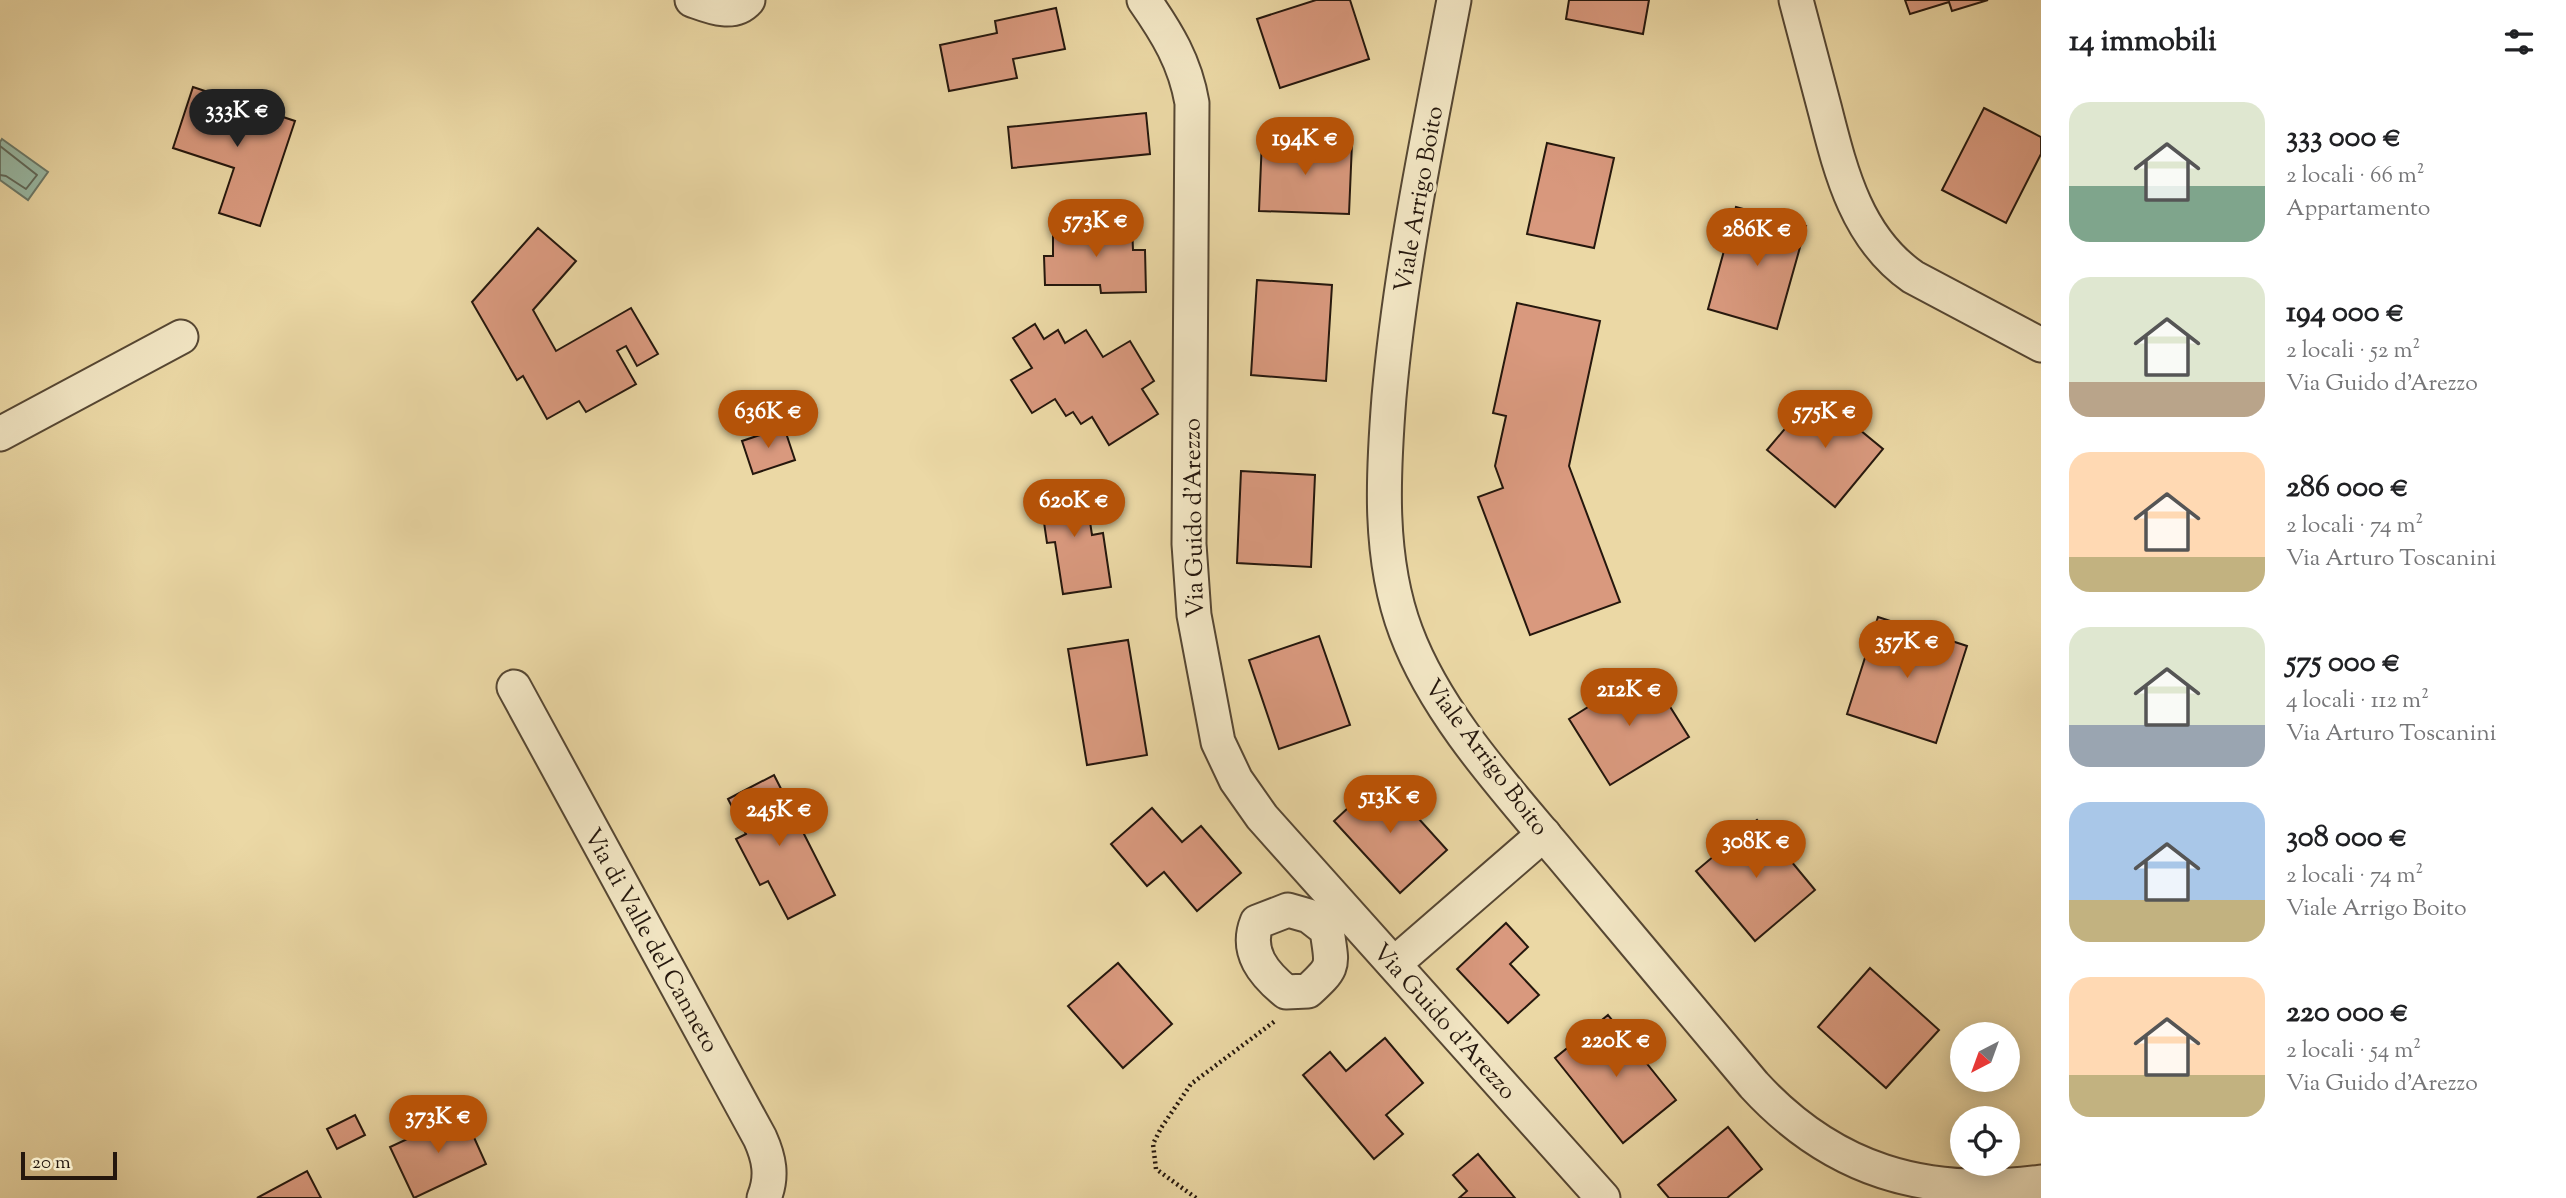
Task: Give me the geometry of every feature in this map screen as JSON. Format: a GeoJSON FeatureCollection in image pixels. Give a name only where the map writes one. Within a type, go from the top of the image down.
{"type":"FeatureCollection","features":[{"type":"Feature","properties":{"kind":"street"},"geometry":{"type":"LineString","coordinates":[[692,0],[721,10],[744,5],[748,0]]}},
{"type":"Feature","properties":{"kind":"street","name":"Via Guido d'Arezzo"},"geometry":{"type":"LineString","coordinates":[[1144,0],[1177,51],[1186,72],[1192,103],[1189,544],[1197,641],[1215,732],[1228,766],[1337,921],[1394,964],[1603,1198]]}},
{"type":"Feature","properties":{"kind":"street","name":"Viale Arrigo Boito"},"geometry":{"type":"LineString","coordinates":[[1454,0],[1412,217],[1392,365],[1385,474],[1390,569],[1402,623],[1429,681],[1485,761],[1544,834],[1754,1085],[1779,1111],[1825,1148],[1883,1178],[1944,1195],[1984,1194],[2041,1182]]}},
{"type":"Feature","properties":{"kind":"street"},"geometry":{"type":"LineString","coordinates":[[1796,0],[1839,167],[1852,201],[1872,237],[1896,265],[1913,277],[2041,345]]}},
{"type":"Feature","properties":{"kind":"street"},"geometry":{"type":"LineString","coordinates":[[0,434],[181,337]]}},
{"type":"Feature","properties":{"kind":"street","name":"Via di Valle del Canneto"},"geometry":{"type":"LineString","coordinates":[[514,687],[760,1138],[769,1163],[768,1186],[764,1198]]}},
{"type":"Feature","properties":{"kind":"street"},"geometry":{"type":"LineString","coordinates":[[1394,964],[1544,834]]}},
{"type":"Feature","properties":{"kind":"path"},"geometry":{"type":"LineString","coordinates":[[1196,1198],[1156,1169],[1153,1144],[1191,1084],[1256,1037]]}},
{"type":"Feature","properties":{"kind":"water"},"geometry":{"type":"Polygon","coordinates":[[[2,139],[48,172],[28,200],[0,180],[2,139]]]}},
{"type":"Feature","properties":{"kind":"building"},"geometry":{"type":"Polygon","coordinates":[[[1316,0],[1350,0],[1369,59],[1280,88],[1257,19],[1316,0]]]}},
{"type":"Feature","properties":{"kind":"building"},"geometry":{"type":"Polygon","coordinates":[[[1569,0],[1649,0],[1643,34],[1566,19],[1569,0]]]}},
{"type":"Feature","properties":{"kind":"building"},"geometry":{"type":"Polygon","coordinates":[[[1905,0],[1988,0],[1952,11],[1949,2],[1910,14],[1905,0]]]}},
{"type":"Feature","properties":{"kind":"building"},"geometry":{"type":"Polygon","coordinates":[[[1056,8],[1065,49],[1013,59],[1017,78],[949,91],[940,45],[997,33],[995,21],[1056,8]]]}},
{"type":"Feature","properties":{"kind":"building"},"geometry":{"type":"Polygon","coordinates":[[[193,87],[295,121],[260,226],[219,213],[234,168],[173,148],[193,87]]]}},
{"type":"Feature","properties":{"kind":"building"},"geometry":{"type":"Polygon","coordinates":[[[1984,108],[2041,137],[2041,154],[2006,223],[1942,190],[1984,108]]]}},
{"type":"Feature","properties":{"kind":"building"},"geometry":{"type":"Polygon","coordinates":[[[1146,113],[1150,154],[1012,168],[1008,127],[1146,113]]]}},
{"type":"Feature","properties":{"kind":"building"},"geometry":{"type":"Polygon","coordinates":[[[1262,139],[1352,143],[1349,214],[1259,211],[1262,139]]]}},
{"type":"Feature","properties":{"kind":"building"},"geometry":{"type":"Polygon","coordinates":[[[1547,143],[1614,158],[1594,248],[1527,234],[1547,143]]]}},
{"type":"Feature","properties":{"kind":"building"},"geometry":{"type":"Polygon","coordinates":[[[1736,207],[1806,226],[1777,329],[1708,309],[1736,207]]]}},
{"type":"Feature","properties":{"kind":"building"},"geometry":{"type":"Polygon","coordinates":[[[1132,225],[1133,250],[1145,250],[1146,292],[1101,293],[1100,285],[1045,285],[1044,256],[1053,256],[1053,227],[1132,225]]]}},
{"type":"Feature","properties":{"kind":"building"},"geometry":{"type":"Polygon","coordinates":[[[538,228],[576,261],[533,310],[556,351],[631,308],[658,354],[637,366],[626,346],[617,351],[636,384],[586,412],[579,401],[547,419],[523,376],[517,380],[472,302],[538,228]]]}},
{"type":"Feature","properties":{"kind":"building"},"geometry":{"type":"Polygon","coordinates":[[[1257,280],[1332,285],[1326,381],[1251,375],[1257,280]]]}},
{"type":"Feature","properties":{"kind":"building"},"geometry":{"type":"Polygon","coordinates":[[[1517,303],[1600,321],[1569,466],[1620,602],[1530,635],[1478,497],[1503,488],[1495,466],[1506,416],[1493,413],[1517,303]]]}},
{"type":"Feature","properties":{"kind":"building"},"geometry":{"type":"Polygon","coordinates":[[[1035,324],[1044,339],[1058,330],[1065,343],[1086,330],[1103,357],[1130,341],[1154,381],[1142,389],[1158,414],[1109,445],[1092,417],[1081,424],[1073,412],[1066,416],[1055,399],[1032,413],[1011,380],[1032,368],[1013,338],[1035,324]]]}},
{"type":"Feature","properties":{"kind":"building"},"geometry":{"type":"Polygon","coordinates":[[[1815,393],[1883,449],[1835,507],[1767,450],[1815,393]]]}},
{"type":"Feature","properties":{"kind":"building"},"geometry":{"type":"Polygon","coordinates":[[[784,427],[795,460],[753,474],[742,441],[784,427]]]}},
{"type":"Feature","properties":{"kind":"building"},"geometry":{"type":"Polygon","coordinates":[[[1241,471],[1315,475],[1311,567],[1237,563],[1241,471]]]}},
{"type":"Feature","properties":{"kind":"building"},"geometry":{"type":"Polygon","coordinates":[[[1084,482],[1092,535],[1103,533],[1111,587],[1063,594],[1055,542],[1047,543],[1039,488],[1084,482]]]}},
{"type":"Feature","properties":{"kind":"building"},"geometry":{"type":"Polygon","coordinates":[[[1878,617],[1967,646],[1936,743],[1847,714],[1878,617]]]}},
{"type":"Feature","properties":{"kind":"building"},"geometry":{"type":"Polygon","coordinates":[[[1319,636],[1350,725],[1279,749],[1249,660],[1319,636]]]}},
{"type":"Feature","properties":{"kind":"building"},"geometry":{"type":"Polygon","coordinates":[[[1128,640],[1147,755],[1087,765],[1068,649],[1128,640]]]}},
{"type":"Feature","properties":{"kind":"building"},"geometry":{"type":"Polygon","coordinates":[[[1647,670],[1689,737],[1610,785],[1569,719],[1647,670]]]}},
{"type":"Feature","properties":{"kind":"building"},"geometry":{"type":"Polygon","coordinates":[[[774,775],[835,895],[788,919],[768,881],[760,885],[736,839],[746,834],[728,799],[774,775]]]}},
{"type":"Feature","properties":{"kind":"building"},"geometry":{"type":"Polygon","coordinates":[[[1381,777],[1447,850],[1400,893],[1334,821],[1381,777]]]}},
{"type":"Feature","properties":{"kind":"building"},"geometry":{"type":"Polygon","coordinates":[[[1152,808],[1182,842],[1201,826],[1241,873],[1197,911],[1164,872],[1147,886],[1111,844],[1152,808]]]}},
{"type":"Feature","properties":{"kind":"building"},"geometry":{"type":"Polygon","coordinates":[[[1757,820],[1815,890],[1755,941],[1696,871],[1757,820]]]}},
{"type":"Feature","properties":{"kind":"building"},"geometry":{"type":"Polygon","coordinates":[[[1506,923],[1528,947],[1510,964],[1539,995],[1508,1023],[1457,969],[1506,923]]]}},
{"type":"Feature","properties":{"kind":"building"},"geometry":{"type":"Polygon","coordinates":[[[1118,963],[1172,1024],[1123,1068],[1068,1006],[1118,963]]]}},
{"type":"Feature","properties":{"kind":"building"},"geometry":{"type":"Polygon","coordinates":[[[1870,968],[1939,1030],[1886,1088],[1818,1027],[1870,968]]]}},
{"type":"Feature","properties":{"kind":"building"},"geometry":{"type":"Polygon","coordinates":[[[1608,1015],[1676,1100],[1623,1143],[1555,1058],[1608,1015]]]}},
{"type":"Feature","properties":{"kind":"building"},"geometry":{"type":"Polygon","coordinates":[[[1385,1038],[1423,1083],[1386,1115],[1403,1134],[1374,1159],[1303,1075],[1330,1052],[1346,1071],[1385,1038]]]}},
{"type":"Feature","properties":{"kind":"building"},"geometry":{"type":"Polygon","coordinates":[[[463,1113],[486,1164],[414,1198],[390,1147],[463,1113]]]}},
{"type":"Feature","properties":{"kind":"building"},"geometry":{"type":"Polygon","coordinates":[[[355,1115],[365,1135],[337,1149],[327,1129],[355,1115]]]}},
{"type":"Feature","properties":{"kind":"building"},"geometry":{"type":"Polygon","coordinates":[[[1728,1127],[1762,1169],[1727,1198],[1669,1198],[1658,1185],[1728,1127]]]}},
{"type":"Feature","properties":{"kind":"building"},"geometry":{"type":"Polygon","coordinates":[[[1478,1154],[1515,1198],[1459,1198],[1467,1191],[1453,1175],[1478,1154]]]}},
{"type":"Feature","properties":{"kind":"building"},"geometry":{"type":"Polygon","coordinates":[[[307,1171],[321,1198],[257,1198],[307,1171]]]}}]}
